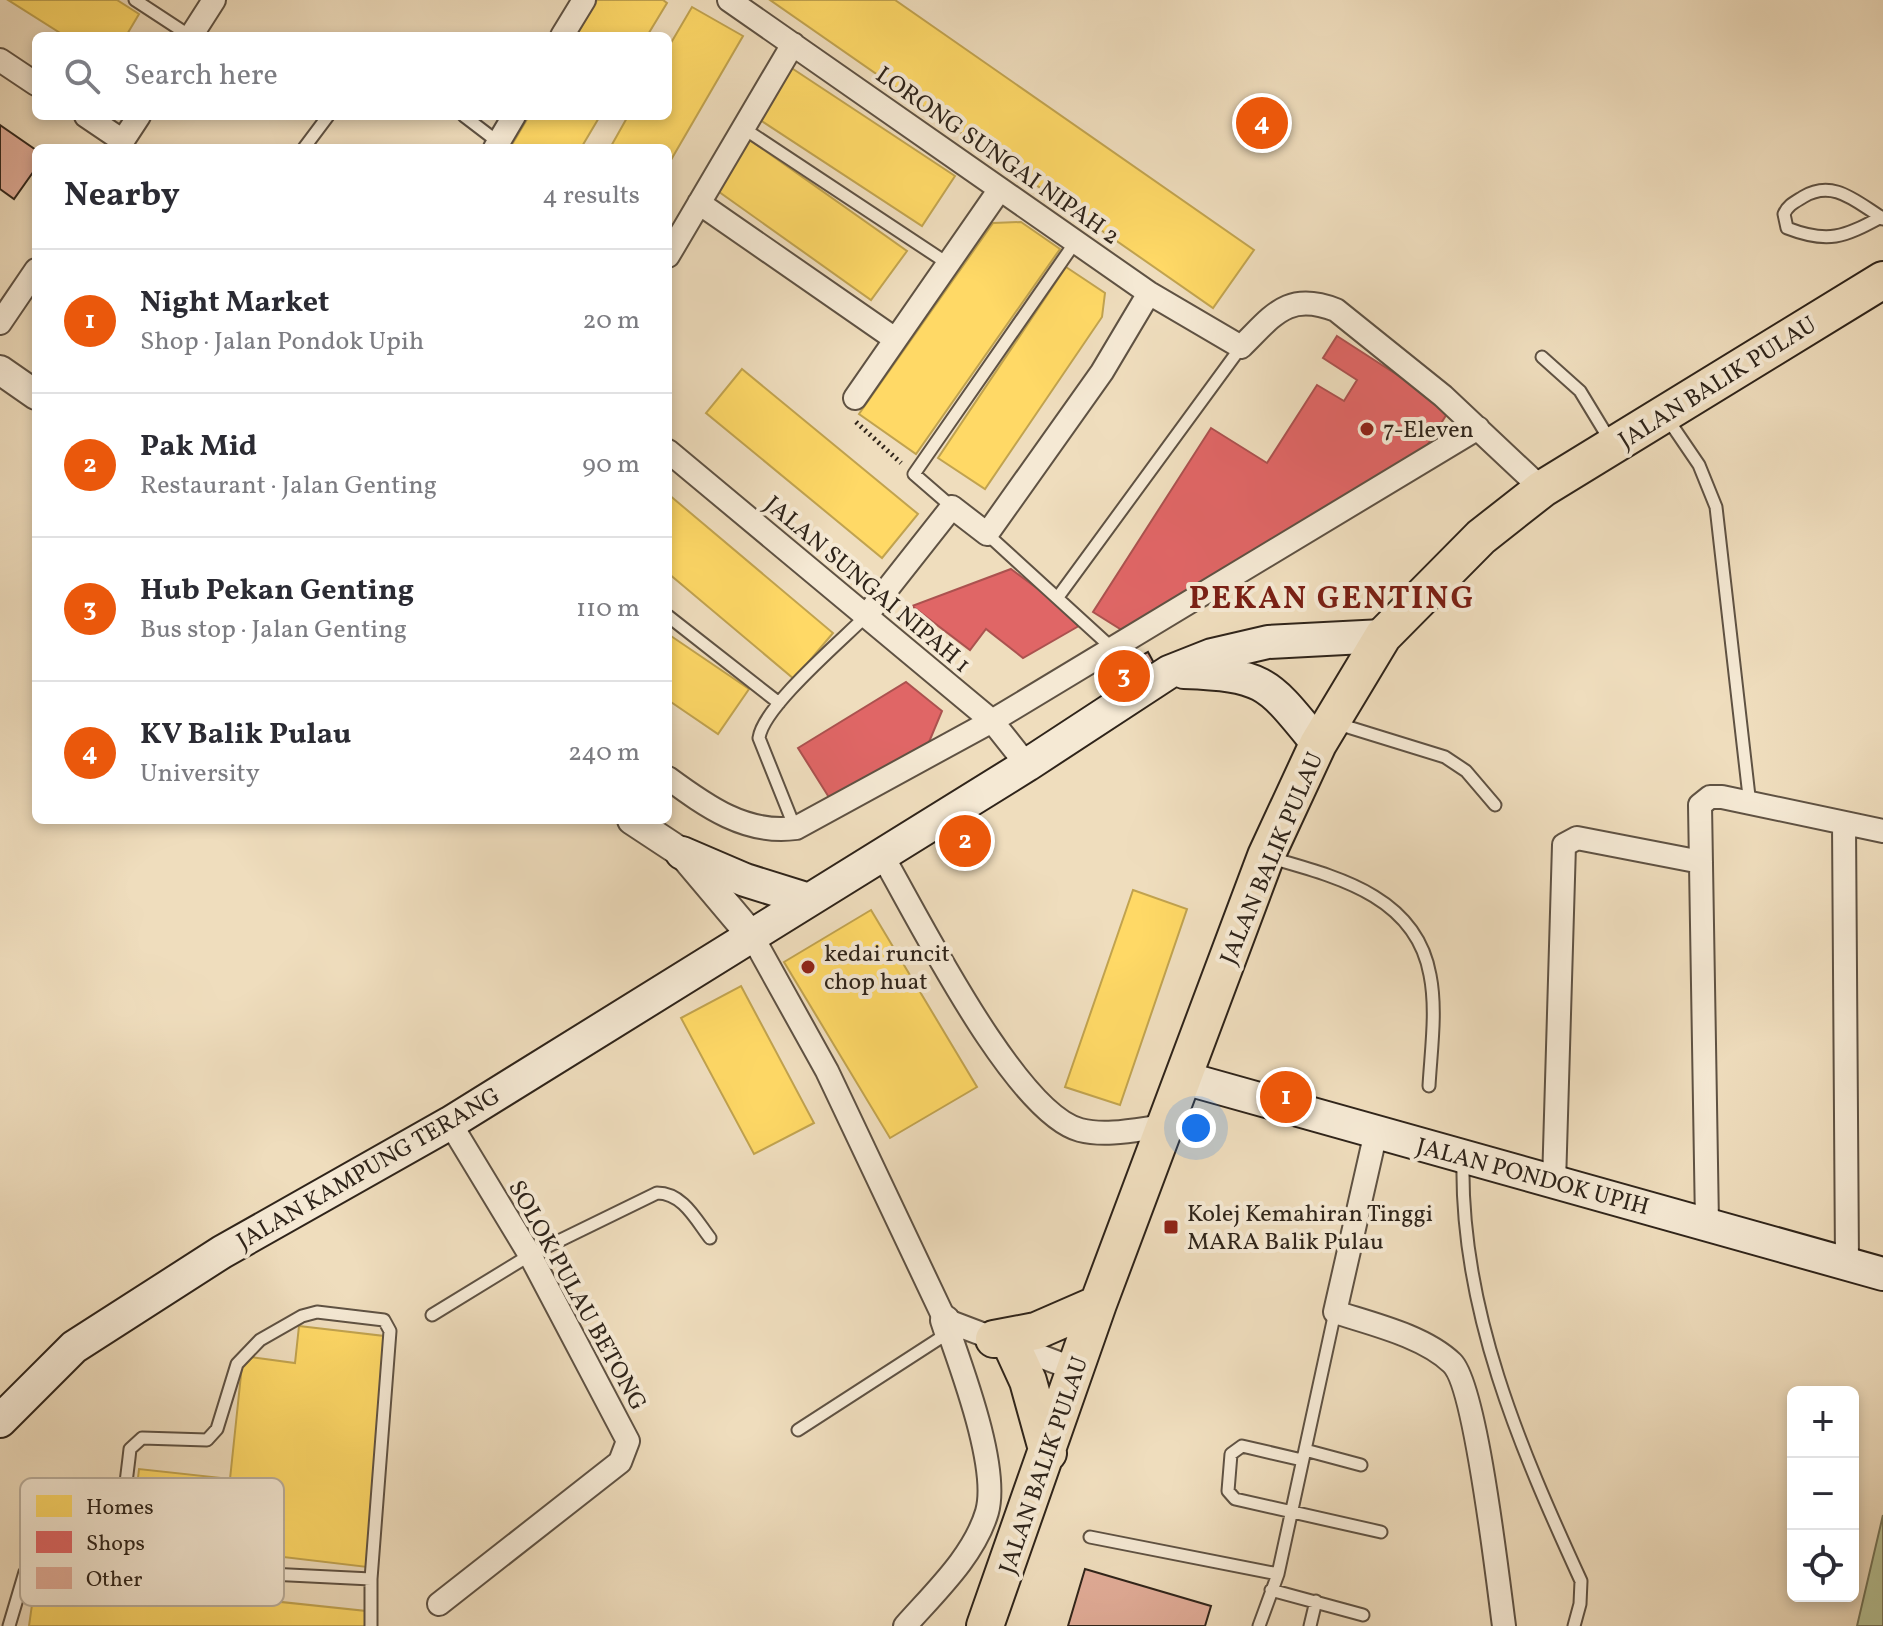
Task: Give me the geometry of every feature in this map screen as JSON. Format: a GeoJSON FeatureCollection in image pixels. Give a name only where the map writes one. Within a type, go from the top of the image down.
{"type":"FeatureCollection","features":[{"type":"Feature","properties":{"kind":"main road","name":"JALAN BALIK PULAU"},"geometry":{"type":"LineString","coordinates":[[985,1626],[1098,1304],[1266,856],[1324,733],[1383,636],[1481,537],[1542,489],[1883,280]]}},
{"type":"Feature","properties":{"kind":"main road","name":"JALAN KAMPUNG TERANG"},"geometry":{"type":"LineString","coordinates":[[0,1421],[74,1347],[222,1252],[450,1123],[1027,765],[1169,672],[1212,655],[1268,642],[1383,636]]}},
{"type":"Feature","properties":{"kind":"main road"},"geometry":{"type":"LineString","coordinates":[[1169,672],[1251,677],[1324,733]]}},
{"type":"Feature","properties":{"kind":"main road"},"geometry":{"type":"LineString","coordinates":[[682,853],[745,880],[809,900]]}},
{"type":"Feature","properties":{"kind":"main road","name":"JALAN PONDOK UPIH"},"geometry":{"type":"LineString","coordinates":[[1184,1078],[1883,1274]]}},
{"type":"Feature","properties":{"kind":"main road"},"geometry":{"type":"LineString","coordinates":[[1048,1453],[1028,1381],[1003,1342],[1098,1304]]}},
{"type":"Feature","properties":{"kind":"street"},"geometry":{"type":"LineString","coordinates":[[194,32],[214,0]]}},
{"type":"Feature","properties":{"kind":"street"},"geometry":{"type":"LineString","coordinates":[[564,32],[584,0]]}},
{"type":"Feature","properties":{"kind":"street","name":"LORONG SUNGAI NIPAH 2"},"geometry":{"type":"LineString","coordinates":[[729,0],[1149,293],[1241,347]]}},
{"type":"Feature","properties":{"kind":"street"},"geometry":{"type":"LineString","coordinates":[[672,249],[793,44]]}},
{"type":"Feature","properties":{"kind":"street"},"geometry":{"type":"LineString","coordinates":[[0,60],[32,81]]}},
{"type":"Feature","properties":{"kind":"street"},"geometry":{"type":"LineString","coordinates":[[91,120],[121,144],[136,120]]}},
{"type":"Feature","properties":{"kind":"street"},"geometry":{"type":"LineString","coordinates":[[497,144],[512,120]]}},
{"type":"Feature","properties":{"kind":"street"},"geometry":{"type":"LineString","coordinates":[[855,398],[1000,189]]}},
{"type":"Feature","properties":{"kind":"street"},"geometry":{"type":"LineString","coordinates":[[699,203],[895,339]]}},
{"type":"Feature","properties":{"kind":"street"},"geometry":{"type":"LineString","coordinates":[[0,323],[32,276]]}},
{"type":"Feature","properties":{"kind":"street"},"geometry":{"type":"LineString","coordinates":[[866,616],[952,507],[987,534],[1102,372],[1149,293]]}},
{"type":"Feature","properties":{"kind":"street"},"geometry":{"type":"LineString","coordinates":[[1241,347],[1284,306],[1317,302],[1336,310],[1478,428],[1542,489]]}},
{"type":"Feature","properties":{"kind":"street"},"geometry":{"type":"LineString","coordinates":[[0,370],[32,392]]}},
{"type":"Feature","properties":{"kind":"street"},"geometry":{"type":"LineString","coordinates":[[672,781],[726,817],[769,829],[796,828],[992,721],[1478,428]]}},
{"type":"Feature","properties":{"kind":"street","name":"JALAN SUNGAI NIPAH 1"},"geometry":{"type":"LineString","coordinates":[[672,454],[992,721],[1027,765]]}},
{"type":"Feature","properties":{"kind":"street"},"geometry":{"type":"LineString","coordinates":[[1707,1223],[1701,862],[1703,801],[1722,797],[1883,831]]}},
{"type":"Feature","properties":{"kind":"street"},"geometry":{"type":"LineString","coordinates":[[638,824],[682,853],[752,936],[827,1071],[947,1326],[979,1430],[990,1489],[987,1511],[968,1552],[905,1626]]}},
{"type":"Feature","properties":{"kind":"street"},"geometry":{"type":"LineString","coordinates":[[1844,824],[1847,1262]]}},
{"type":"Feature","properties":{"kind":"street"},"geometry":{"type":"LineString","coordinates":[[1554,1183],[1564,845],[1577,838],[1701,862]]}},
{"type":"Feature","properties":{"kind":"street"},"geometry":{"type":"LineString","coordinates":[[882,855],[1006,1066],[1040,1106],[1060,1122],[1081,1130],[1107,1133],[1165,1126]]}},
{"type":"Feature","properties":{"kind":"street","name":"SOLOK PULAU BETONG"},"geometry":{"type":"LineString","coordinates":[[439,1604],[620,1462],[628,1441],[530,1255],[450,1123]]}},
{"type":"Feature","properties":{"kind":"street"},"geometry":{"type":"LineString","coordinates":[[1376,1132],[1335,1312],[1435,1350],[1460,1372],[1471,1411],[1504,1626]]}},
{"type":"Feature","properties":{"kind":"street"},"geometry":{"type":"LineString","coordinates":[[947,1326],[1003,1342],[1077,1370]]}},
{"type":"Feature","properties":{"kind":"lane"},"geometry":{"type":"LineString","coordinates":[[135,0],[185,32]]}},
{"type":"Feature","properties":{"kind":"lane"},"geometry":{"type":"LineString","coordinates":[[307,144],[325,120]]}},
{"type":"Feature","properties":{"kind":"lane"},"geometry":{"type":"LineString","coordinates":[[468,120],[495,144]]}},
{"type":"Feature","properties":{"kind":"lane"},"geometry":{"type":"LineString","coordinates":[[743,128],[947,263]]}},
{"type":"Feature","properties":{"kind":"lane"},"geometry":{"type":"LineString","coordinates":[[1823,188],[1837,190],[1882,218],[1850,234],[1825,239],[1787,228],[1784,214],[1787,207],[1823,188]]}},
{"type":"Feature","properties":{"kind":"lane"},"geometry":{"type":"LineString","coordinates":[[952,507],[914,474],[1076,241]]}},
{"type":"Feature","properties":{"kind":"lane"},"geometry":{"type":"LineString","coordinates":[[1058,597],[1241,347]]}},
{"type":"Feature","properties":{"kind":"lane"},"geometry":{"type":"LineString","coordinates":[[1542,357],[1580,391],[1613,446]]}},
{"type":"Feature","properties":{"kind":"lane"},"geometry":{"type":"LineString","coordinates":[[1665,414],[1699,465],[1716,507],[1750,805]]}},
{"type":"Feature","properties":{"kind":"lane"},"geometry":{"type":"LineString","coordinates":[[987,534],[1112,648]]}},
{"type":"Feature","properties":{"kind":"lane"},"geometry":{"type":"LineString","coordinates":[[796,828],[759,738],[765,718],[866,616]]}},
{"type":"Feature","properties":{"kind":"lane"},"geometry":{"type":"LineString","coordinates":[[672,619],[779,703]]}},
{"type":"Feature","properties":{"kind":"lane"},"geometry":{"type":"LineString","coordinates":[[1324,733],[1445,757],[1466,771],[1495,805]]}},
{"type":"Feature","properties":{"kind":"lane"},"geometry":{"type":"LineString","coordinates":[[1266,856],[1359,885],[1394,909],[1421,940],[1431,975],[1429,1086]]}},
{"type":"Feature","properties":{"kind":"lane"},"geometry":{"type":"LineString","coordinates":[[1463,1157],[1466,1237],[1487,1341],[1517,1435],[1581,1581],[1580,1604],[1574,1626]]}},
{"type":"Feature","properties":{"kind":"lane"},"geometry":{"type":"LineString","coordinates":[[432,1315],[530,1255],[657,1193],[666,1193],[682,1201],[710,1238]]}},
{"type":"Feature","properties":{"kind":"lane"},"geometry":{"type":"LineString","coordinates":[[127,1478],[129,1458],[136,1441],[142,1438],[207,1440],[217,1429],[243,1355],[260,1340],[302,1316],[317,1312],[384,1320],[390,1331],[371,1579],[371,1626]]}},
{"type":"Feature","properties":{"kind":"lane"},"geometry":{"type":"LineString","coordinates":[[1259,1626],[1278,1574],[1335,1312]]}},
{"type":"Feature","properties":{"kind":"lane"},"geometry":{"type":"LineString","coordinates":[[798,1430],[947,1326]]}},
{"type":"Feature","properties":{"kind":"lane"},"geometry":{"type":"LineString","coordinates":[[1361,1465],[1242,1446],[1231,1454],[1226,1483],[1231,1495],[1381,1532]]}},
{"type":"Feature","properties":{"kind":"lane"},"geometry":{"type":"LineString","coordinates":[[1090,1537],[1278,1574]]}},
{"type":"Feature","properties":{"kind":"lane"},"geometry":{"type":"LineString","coordinates":[[284,1574],[371,1579]]}},
{"type":"Feature","properties":{"kind":"lane"},"geometry":{"type":"LineString","coordinates":[[9,1626],[20,1581]]}},
{"type":"Feature","properties":{"kind":"lane"},"geometry":{"type":"LineString","coordinates":[[1271,1590],[1363,1615]]}},
{"type":"Feature","properties":{"kind":"lane"},"geometry":{"type":"LineString","coordinates":[[1310,1626],[1316,1601]]}},
{"type":"Feature","properties":{"kind":"path"},"geometry":{"type":"LineString","coordinates":[[855,398],[853,418],[860,429],[914,474]]}},
{"type":"Feature","properties":{"kind":"green space"},"geometry":{"type":"Polygon","coordinates":[[[1883,1515],[1883,1626],[1857,1626],[1883,1515]]]}},
{"type":"Feature","properties":{"kind":"building: Homes"},"geometry":{"type":"Polygon","coordinates":[[[8,0],[117,0],[139,14],[128,32],[59,32],[8,0]]]}},
{"type":"Feature","properties":{"kind":"building: Homes"},"geometry":{"type":"Polygon","coordinates":[[[597,0],[663,0],[667,3],[649,32],[578,32],[597,0]]]}},
{"type":"Feature","properties":{"kind":"building: Homes"},"geometry":{"type":"Polygon","coordinates":[[[770,0],[895,0],[1254,250],[1213,308],[770,0]]]}},
{"type":"Feature","properties":{"kind":"building: Homes"},"geometry":{"type":"Polygon","coordinates":[[[692,7],[743,36],[672,158],[672,144],[612,144],[626,120],[672,120],[672,41],[692,7]]]}},
{"type":"Feature","properties":{"kind":"building: Homes"},"geometry":{"type":"Polygon","coordinates":[[[787,65],[955,176],[922,226],[754,116],[787,65]]]}},
{"type":"Feature","properties":{"kind":"building: Homes"},"geometry":{"type":"Polygon","coordinates":[[[527,120],[598,120],[583,144],[512,144],[527,120]]]}},
{"type":"Feature","properties":{"kind":"building: Homes"},"geometry":{"type":"Polygon","coordinates":[[[750,140],[907,251],[871,300],[715,189],[750,140]]]}},
{"type":"Feature","properties":{"kind":"building: Homes"},"geometry":{"type":"Polygon","coordinates":[[[1021,222],[1060,249],[916,454],[859,414],[993,223],[1021,222]]]}},
{"type":"Feature","properties":{"kind":"building: Homes"},"geometry":{"type":"Polygon","coordinates":[[[1066,267],[1105,293],[1102,317],[985,489],[938,458],[1066,267]]]}},
{"type":"Feature","properties":{"kind":"building: Homes"},"geometry":{"type":"Polygon","coordinates":[[[742,369],[918,514],[882,558],[706,413],[742,369]]]}},
{"type":"Feature","properties":{"kind":"building: Homes"},"geometry":{"type":"Polygon","coordinates":[[[672,497],[833,633],[794,679],[672,576],[672,497]]]}},
{"type":"Feature","properties":{"kind":"building: Homes"},"geometry":{"type":"Polygon","coordinates":[[[672,637],[749,689],[718,734],[672,703],[672,637]]]}},
{"type":"Feature","properties":{"kind":"building: Homes"},"geometry":{"type":"Polygon","coordinates":[[[1133,890],[1187,909],[1120,1105],[1065,1087],[1133,890]]]}},
{"type":"Feature","properties":{"kind":"building: Homes"},"geometry":{"type":"Polygon","coordinates":[[[871,910],[977,1087],[890,1138],[784,962],[871,910]]]}},
{"type":"Feature","properties":{"kind":"building: Homes"},"geometry":{"type":"Polygon","coordinates":[[[741,986],[814,1123],[754,1154],[681,1018],[741,986]]]}},
{"type":"Feature","properties":{"kind":"building: Homes"},"geometry":{"type":"Polygon","coordinates":[[[299,1326],[384,1336],[367,1567],[284,1557],[284,1478],[230,1478],[243,1356],[295,1363],[299,1326]]]}},
{"type":"Feature","properties":{"kind":"building: Homes"},"geometry":{"type":"Polygon","coordinates":[[[139,1469],[221,1478],[138,1478],[139,1469]]]}},
{"type":"Feature","properties":{"kind":"building: Homes"},"geometry":{"type":"Polygon","coordinates":[[[284,1602],[366,1611],[365,1626],[29,1626],[32,1606],[284,1606],[284,1602]]]}},
{"type":"Feature","properties":{"kind":"building: Shops"},"geometry":{"type":"Polygon","coordinates":[[[1337,336],[1450,409],[1421,455],[1125,632],[1093,612],[1211,428],[1267,463],[1317,385],[1344,401],[1357,380],[1323,358],[1337,336]]]}},
{"type":"Feature","properties":{"kind":"building: Shops"},"geometry":{"type":"Polygon","coordinates":[[[1011,569],[1084,623],[1023,658],[986,629],[970,650],[912,606],[1011,569]]]}},
{"type":"Feature","properties":{"kind":"building: Shops"},"geometry":{"type":"Polygon","coordinates":[[[906,682],[942,711],[929,742],[830,799],[798,748],[906,682]]]}},
{"type":"Feature","properties":{"kind":"building: Other"},"geometry":{"type":"Polygon","coordinates":[[[0,125],[32,147],[32,174],[14,199],[0,189],[0,125]]]}},
{"type":"Feature","properties":{"kind":"building: Other"},"geometry":{"type":"Polygon","coordinates":[[[1148,652],[1154,663],[1107,690],[1101,679],[1148,652]]]}},
{"type":"Feature","properties":{"kind":"building: Other"},"geometry":{"type":"Polygon","coordinates":[[[1085,1569],[1211,1606],[1205,1626],[1068,1626],[1085,1569]]]}},
{"type":"Feature","properties":{"kind":"place","name":"KV Balik Pulau"},"geometry":{"type":"Point","coordinates":[1262,123]}},
{"type":"Feature","properties":{"kind":"place","name":"7-Eleven"},"geometry":{"type":"Point","coordinates":[1367,429]}},
{"type":"Feature","properties":{"kind":"place","name":"Hub Pekan Genting"},"geometry":{"type":"Point","coordinates":[1124,676]}},
{"type":"Feature","properties":{"kind":"place","name":"Pak Mid"},"geometry":{"type":"Point","coordinates":[965,841]}},
{"type":"Feature","properties":{"kind":"place","name":"kedai runcit chop huat"},"geometry":{"type":"Point","coordinates":[808,967]}},
{"type":"Feature","properties":{"kind":"place","name":"Night Market"},"geometry":{"type":"Point","coordinates":[1286,1097]}},
{"type":"Feature","properties":{"kind":"place","name":"Kolej Kemahiran Tinggi MARA Balik Pulau"},"geometry":{"type":"Point","coordinates":[1171,1227]}},
{"type":"Feature","properties":{"kind":"district","name":"PEKAN GENTING"},"geometry":{"type":"Point","coordinates":[1332,597]}}]}
